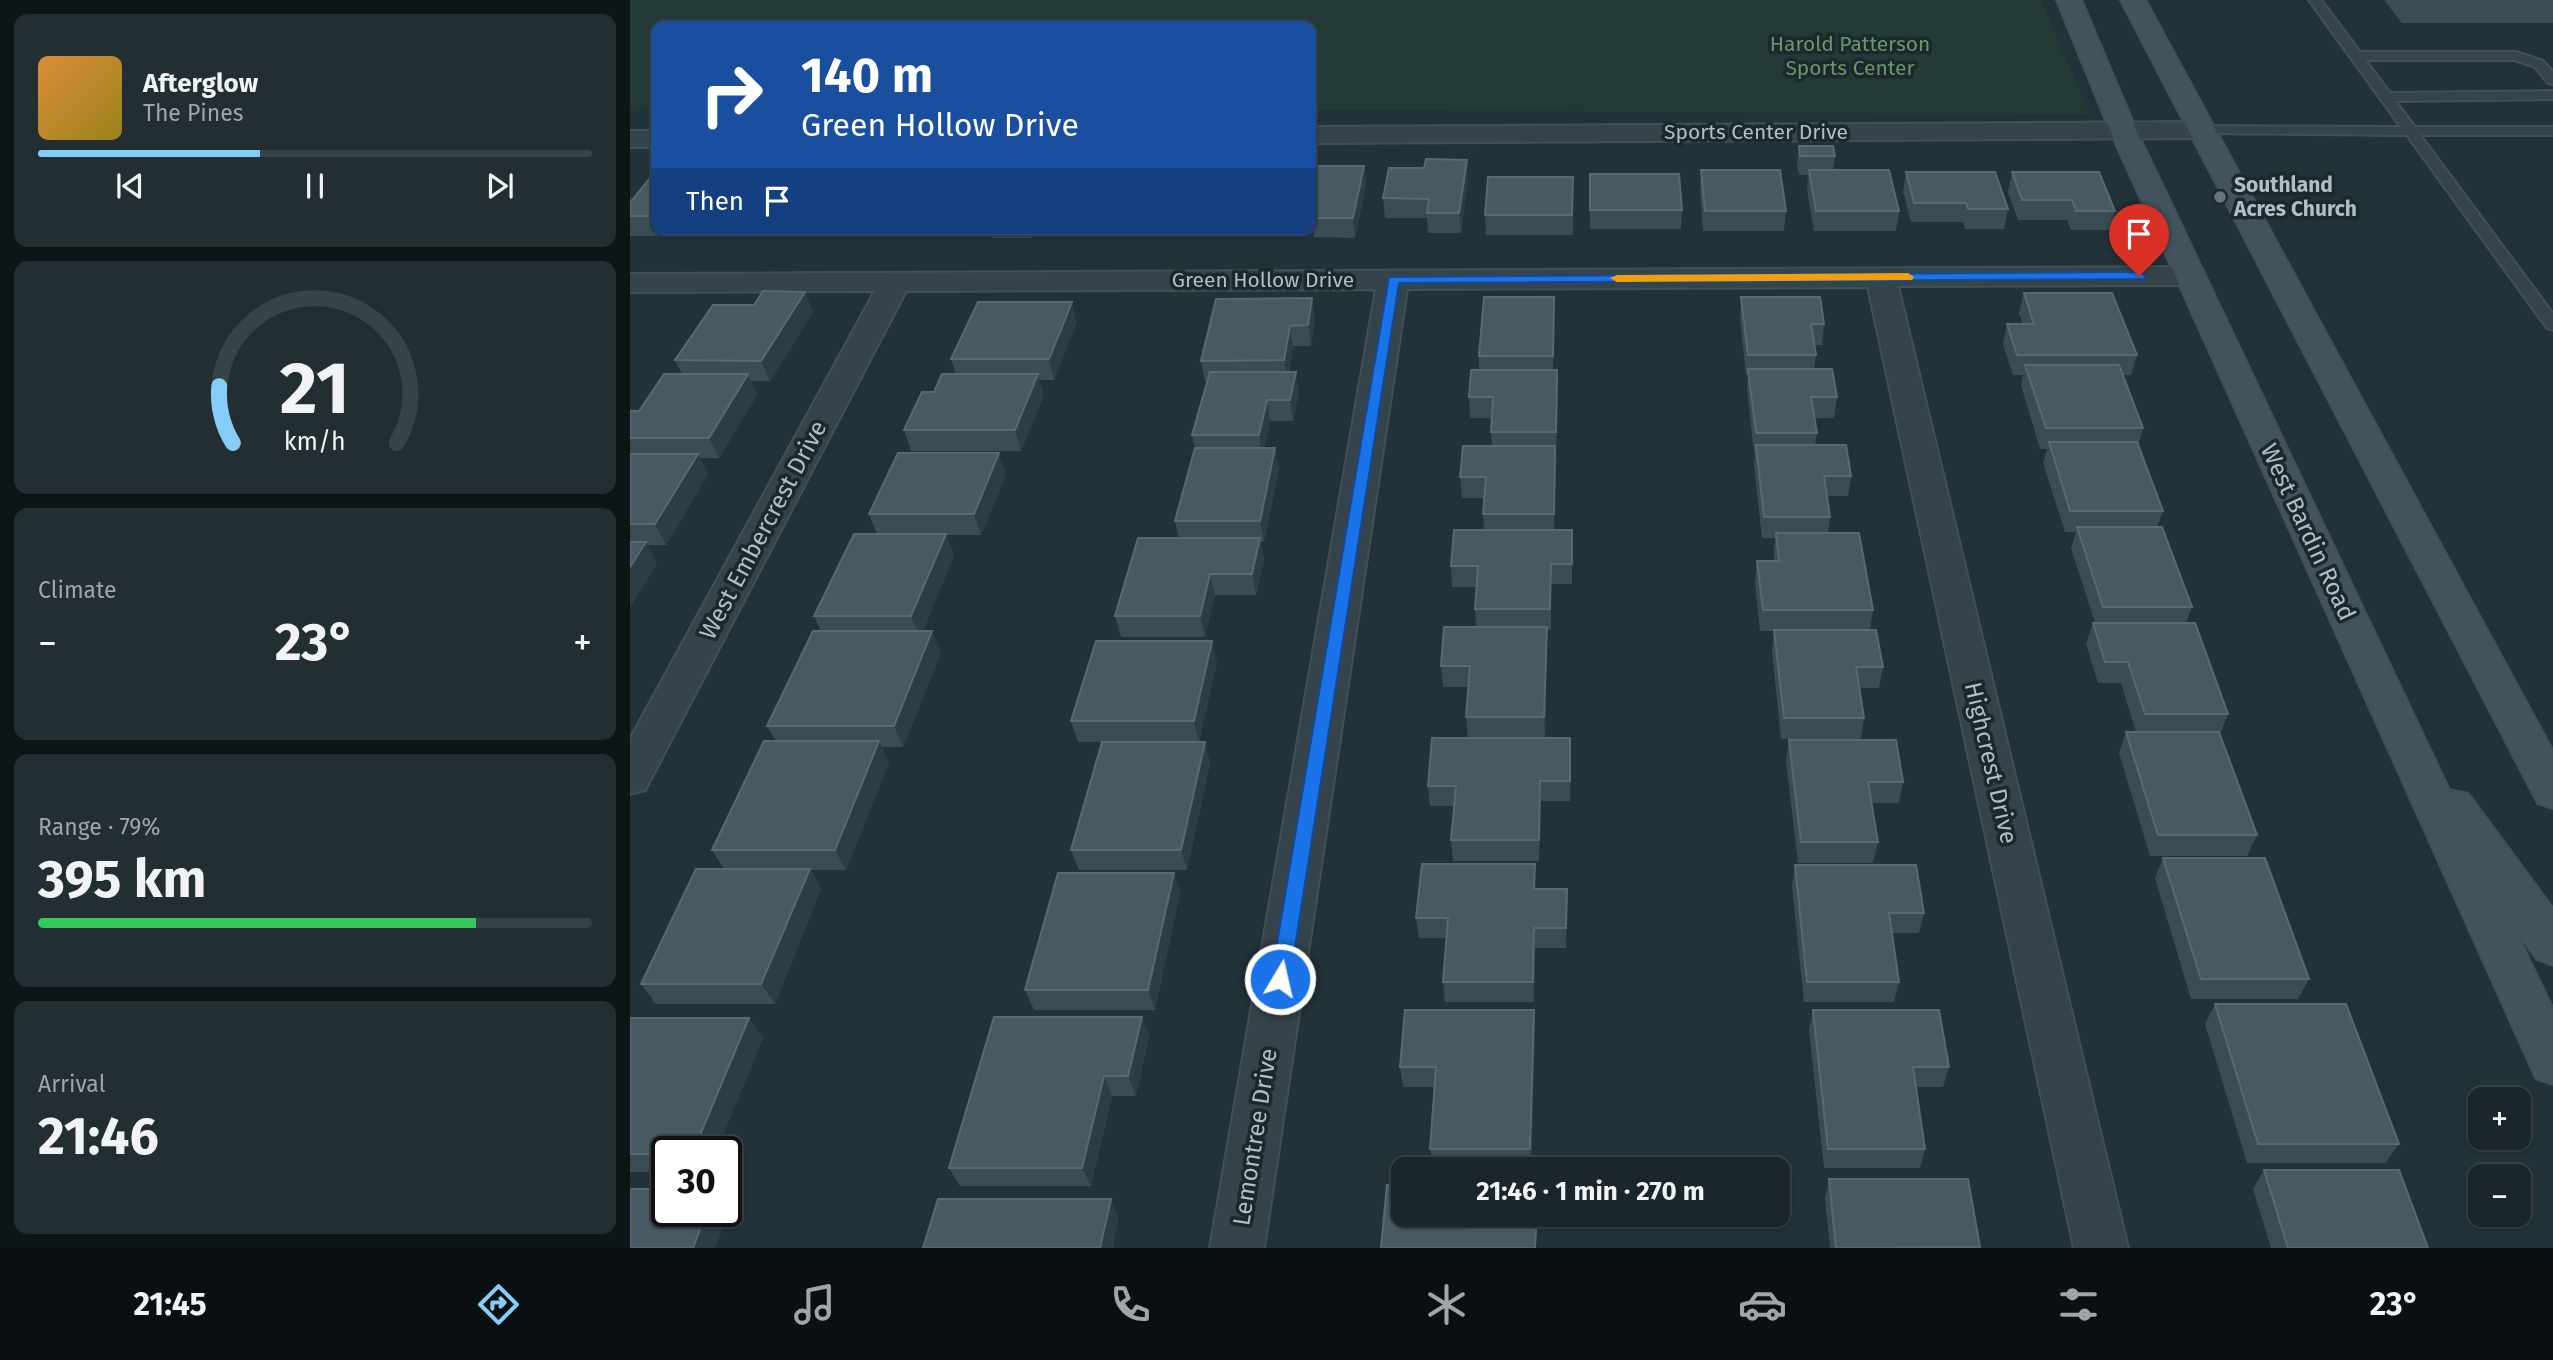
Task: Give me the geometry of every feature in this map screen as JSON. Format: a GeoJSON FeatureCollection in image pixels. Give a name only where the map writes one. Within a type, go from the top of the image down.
{"type":"FeatureCollection","features":[{"type":"Feature","properties":{"kind":"main road","name":"West Bardin Road"},"geometry":{"type":"LineString","coordinates":[[2069,0],[2123,130],[2553,1062]]}},
{"type":"Feature","properties":{"kind":"main road"},"geometry":{"type":"LineString","coordinates":[[2133,0],[2553,791]]}},
{"type":"Feature","properties":{"kind":"main road"},"geometry":{"type":"LineString","coordinates":[[2403,736],[2553,945]]}},
{"type":"Feature","properties":{"kind":"street","name":"Sports Center Drive"},"geometry":{"type":"LineString","coordinates":[[1316,135],[2201,130]]}},
{"type":"Feature","properties":{"kind":"street"},"geometry":{"type":"LineString","coordinates":[[630,139],[651,139]]}},
{"type":"Feature","properties":{"kind":"street","name":"Green Hollow Drive"},"geometry":{"type":"LineString","coordinates":[[630,283],[2190,276]]}},
{"type":"Feature","properties":{"kind":"street","name":"Highcrest Drive"},"geometry":{"type":"LineString","coordinates":[[1881,277],[2101,1248]]}},
{"type":"Feature","properties":{"kind":"street","name":"Lemontree Drive"},"geometry":{"type":"LineString","coordinates":[[1237,1248],[1393,279]]}},
{"type":"Feature","properties":{"kind":"street","name":"West Embercrest Drive"},"geometry":{"type":"LineString","coordinates":[[630,778],[895,282]]}},
{"type":"Feature","properties":{"kind":"lane"},"geometry":{"type":"LineString","coordinates":[[2315,0],[2553,326]]}},
{"type":"Feature","properties":{"kind":"lane"},"geometry":{"type":"LineString","coordinates":[[2355,55],[2516,56],[2539,64],[2553,80]]}},
{"type":"Feature","properties":{"kind":"lane"},"geometry":{"type":"LineString","coordinates":[[2385,97],[2553,95]]}},
{"type":"Feature","properties":{"kind":"lane"},"geometry":{"type":"LineString","coordinates":[[2201,130],[2553,131]]}},
{"type":"Feature","properties":{"kind":"green space","name":"Harold Patterson Sports Center"},"geometry":{"type":"Polygon","coordinates":[[[630,0],[2041,0],[2090,114],[1316,110],[1316,21],[651,21],[651,108],[630,108],[630,0]]]}},
{"type":"Feature","properties":{"kind":"building"},"geometry":{"type":"Polygon","coordinates":[[[1799,146],[1833,146],[1835,156],[1800,156],[1799,146]]]}},
{"type":"Feature","properties":{"kind":"building"},"geometry":{"type":"Polygon","coordinates":[[[1426,159],[1467,160],[1459,213],[1427,213],[1429,199],[1383,198],[1389,168],[1424,168],[1426,159]]]}},
{"type":"Feature","properties":{"kind":"building"},"geometry":{"type":"Polygon","coordinates":[[[1316,166],[1364,166],[1353,218],[1316,218],[1316,166]]]}},
{"type":"Feature","properties":{"kind":"building"},"geometry":{"type":"Polygon","coordinates":[[[1701,170],[1780,170],[1786,211],[1705,211],[1701,170]]]}},
{"type":"Feature","properties":{"kind":"building"},"geometry":{"type":"Polygon","coordinates":[[[1809,170],[1889,170],[1899,211],[1816,211],[1809,170]]]}},
{"type":"Feature","properties":{"kind":"building"},"geometry":{"type":"Polygon","coordinates":[[[1906,172],[1995,172],[2008,209],[1968,209],[1966,203],[1914,203],[1906,172]]]}},
{"type":"Feature","properties":{"kind":"building"},"geometry":{"type":"Polygon","coordinates":[[[2012,172],[2099,172],[2115,211],[2076,211],[2072,200],[2022,200],[2012,172]]]}},
{"type":"Feature","properties":{"kind":"building"},"geometry":{"type":"Polygon","coordinates":[[[1590,174],[1679,174],[1682,210],[1590,210],[1590,174]]]}},
{"type":"Feature","properties":{"kind":"building"},"geometry":{"type":"Polygon","coordinates":[[[1488,177],[1573,177],[1572,215],[1485,215],[1488,177]]]}},
{"type":"Feature","properties":{"kind":"building"},"geometry":{"type":"Polygon","coordinates":[[[651,179],[651,216],[630,216],[630,203],[651,179]]]}},
{"type":"Feature","properties":{"kind":"building"},"geometry":{"type":"Polygon","coordinates":[[[763,291],[805,292],[761,361],[675,360],[713,305],[754,305],[763,291]]]}},
{"type":"Feature","properties":{"kind":"building"},"geometry":{"type":"Polygon","coordinates":[[[2024,293],[2112,293],[2137,355],[2017,355],[2007,324],[2034,324],[2024,293]]]}},
{"type":"Feature","properties":{"kind":"building"},"geometry":{"type":"Polygon","coordinates":[[[1484,297],[1554,297],[1553,356],[1479,356],[1484,297]]]}},
{"type":"Feature","properties":{"kind":"building"},"geometry":{"type":"Polygon","coordinates":[[[1741,297],[1820,297],[1824,324],[1811,324],[1816,355],[1748,355],[1741,297]]]}},
{"type":"Feature","properties":{"kind":"building"},"geometry":{"type":"Polygon","coordinates":[[[1312,298],[1308,325],[1290,326],[1284,360],[1201,361],[1216,299],[1312,298]]]}},
{"type":"Feature","properties":{"kind":"building"},"geometry":{"type":"Polygon","coordinates":[[[978,302],[1072,302],[1049,359],[951,359],[978,302]]]}},
{"type":"Feature","properties":{"kind":"building"},"geometry":{"type":"Polygon","coordinates":[[[2025,365],[2119,365],[2143,428],[2046,428],[2025,365]]]}},
{"type":"Feature","properties":{"kind":"building"},"geometry":{"type":"Polygon","coordinates":[[[1748,369],[1832,369],[1837,397],[1811,397],[1817,433],[1756,433],[1748,369]]]}},
{"type":"Feature","properties":{"kind":"building"},"geometry":{"type":"Polygon","coordinates":[[[1471,370],[1557,370],[1556,432],[1491,432],[1493,397],[1469,397],[1471,370]]]}},
{"type":"Feature","properties":{"kind":"building"},"geometry":{"type":"Polygon","coordinates":[[[1210,372],[1296,372],[1290,400],[1267,400],[1259,435],[1192,435],[1210,372]]]}},
{"type":"Feature","properties":{"kind":"building"},"geometry":{"type":"Polygon","coordinates":[[[664,374],[748,374],[709,438],[630,438],[630,411],[639,411],[664,374]]]}},
{"type":"Feature","properties":{"kind":"building"},"geometry":{"type":"Polygon","coordinates":[[[942,374],[1038,374],[1015,430],[904,430],[922,392],[934,392],[942,374]]]}},
{"type":"Feature","properties":{"kind":"building"},"geometry":{"type":"Polygon","coordinates":[[[2049,442],[2137,442],[2163,511],[2070,511],[2049,442]]]}},
{"type":"Feature","properties":{"kind":"building"},"geometry":{"type":"Polygon","coordinates":[[[1756,445],[1846,445],[1851,476],[1824,476],[1830,517],[1764,517],[1756,445]]]}},
{"type":"Feature","properties":{"kind":"building"},"geometry":{"type":"Polygon","coordinates":[[[1463,446],[1555,446],[1554,514],[1483,514],[1486,477],[1460,477],[1463,446]]]}},
{"type":"Feature","properties":{"kind":"building"},"geometry":{"type":"Polygon","coordinates":[[[1195,448],[1275,448],[1260,521],[1175,521],[1195,448]]]}},
{"type":"Feature","properties":{"kind":"building"},"geometry":{"type":"Polygon","coordinates":[[[898,453],[999,453],[974,514],[869,514],[898,453]]]}},
{"type":"Feature","properties":{"kind":"building"},"geometry":{"type":"Polygon","coordinates":[[[630,454],[698,454],[655,524],[630,524],[630,454]]]}},
{"type":"Feature","properties":{"kind":"building"},"geometry":{"type":"Polygon","coordinates":[[[2077,527],[2162,527],[2192,607],[2103,607],[2077,527]]]}},
{"type":"Feature","properties":{"kind":"building"},"geometry":{"type":"Polygon","coordinates":[[[1454,530],[1572,530],[1572,564],[1551,564],[1550,609],[1475,609],[1478,566],[1451,566],[1454,530]]]}},
{"type":"Feature","properties":{"kind":"building"},"geometry":{"type":"Polygon","coordinates":[[[1776,533],[1859,533],[1873,610],[1763,610],[1757,561],[1779,561],[1776,533]]]}},
{"type":"Feature","properties":{"kind":"building"},"geometry":{"type":"Polygon","coordinates":[[[854,534],[946,534],[911,616],[814,616],[854,534]]]}},
{"type":"Feature","properties":{"kind":"building"},"geometry":{"type":"Polygon","coordinates":[[[1138,538],[1260,538],[1252,574],[1210,574],[1200,616],[1115,616],[1138,538]]]}},
{"type":"Feature","properties":{"kind":"building"},"geometry":{"type":"Polygon","coordinates":[[[630,542],[646,542],[630,567],[630,542]]]}},
{"type":"Feature","properties":{"kind":"building"},"geometry":{"type":"Polygon","coordinates":[[[2093,623],[2195,623],[2228,714],[2145,714],[2128,662],[2105,662],[2093,623]]]}},
{"type":"Feature","properties":{"kind":"building"},"geometry":{"type":"Polygon","coordinates":[[[1444,627],[1547,627],[1544,717],[1466,717],[1470,666],[1441,666],[1444,627]]]}},
{"type":"Feature","properties":{"kind":"building"},"geometry":{"type":"Polygon","coordinates":[[[1774,630],[1876,630],[1883,667],[1856,667],[1864,718],[1784,718],[1774,630]]]}},
{"type":"Feature","properties":{"kind":"building"},"geometry":{"type":"Polygon","coordinates":[[[813,631],[932,631],[894,726],[767,726],[813,631]]]}},
{"type":"Feature","properties":{"kind":"building"},"geometry":{"type":"Polygon","coordinates":[[[1096,641],[1212,641],[1194,721],[1071,721],[1096,641]]]}},
{"type":"Feature","properties":{"kind":"building"},"geometry":{"type":"Polygon","coordinates":[[[2126,732],[2219,732],[2257,835],[2158,835],[2126,732]]]}},
{"type":"Feature","properties":{"kind":"building"},"geometry":{"type":"Polygon","coordinates":[[[1432,738],[1570,738],[1570,781],[1540,781],[1539,840],[1451,840],[1456,786],[1428,786],[1432,738]]]}},
{"type":"Feature","properties":{"kind":"building"},"geometry":{"type":"Polygon","coordinates":[[[1789,740],[1896,740],[1903,782],[1868,782],[1878,842],[1801,842],[1789,740]]]}},
{"type":"Feature","properties":{"kind":"building"},"geometry":{"type":"Polygon","coordinates":[[[764,741],[879,741],[835,850],[712,850],[764,741]]]}},
{"type":"Feature","properties":{"kind":"building"},"geometry":{"type":"Polygon","coordinates":[[[1102,742],[1205,742],[1181,850],[1071,850],[1102,742]]]}},
{"type":"Feature","properties":{"kind":"building"},"geometry":{"type":"Polygon","coordinates":[[[2163,858],[2265,858],[2309,979],[2201,979],[2163,858]]]}},
{"type":"Feature","properties":{"kind":"building"},"geometry":{"type":"Polygon","coordinates":[[[1422,864],[1535,864],[1534,889],[1567,889],[1566,928],[1534,928],[1533,982],[1443,982],[1448,918],[1416,918],[1422,864]]]}},
{"type":"Feature","properties":{"kind":"building"},"geometry":{"type":"Polygon","coordinates":[[[1795,865],[1916,865],[1924,913],[1889,913],[1899,982],[1807,982],[1795,865]]]}},
{"type":"Feature","properties":{"kind":"building"},"geometry":{"type":"Polygon","coordinates":[[[696,869],[810,869],[761,984],[641,984],[696,869]]]}},
{"type":"Feature","properties":{"kind":"building"},"geometry":{"type":"Polygon","coordinates":[[[1058,873],[1174,873],[1148,990],[1025,990],[1058,873]]]}},
{"type":"Feature","properties":{"kind":"building"},"geometry":{"type":"Polygon","coordinates":[[[2215,1004],[2346,1004],[2399,1144],[2258,1144],[2215,1004]]]}},
{"type":"Feature","properties":{"kind":"building"},"geometry":{"type":"Polygon","coordinates":[[[1405,1010],[1534,1010],[1530,1149],[1430,1149],[1436,1067],[1400,1067],[1405,1010]]]}},
{"type":"Feature","properties":{"kind":"building"},"geometry":{"type":"Polygon","coordinates":[[[1813,1010],[1939,1010],[1949,1067],[1913,1067],[1925,1149],[1828,1149],[1813,1010]]]}},
{"type":"Feature","properties":{"kind":"building"},"geometry":{"type":"Polygon","coordinates":[[[994,1017],[1142,1017],[1128,1076],[1104,1076],[1082,1168],[949,1168],[994,1017]]]}},
{"type":"Feature","properties":{"kind":"building"},"geometry":{"type":"Polygon","coordinates":[[[630,1018],[749,1018],[700,1136],[651,1136],[651,1154],[630,1154],[630,1018]]]}},
{"type":"Feature","properties":{"kind":"building"},"geometry":{"type":"Polygon","coordinates":[[[2264,1170],[2399,1170],[2428,1248],[2288,1248],[2264,1170]]]}},
{"type":"Feature","properties":{"kind":"building"},"geometry":{"type":"Polygon","coordinates":[[[1829,1179],[1968,1179],[1980,1247],[1836,1248],[1829,1179]]]}},
{"type":"Feature","properties":{"kind":"building"},"geometry":{"type":"Polygon","coordinates":[[[1387,1185],[1391,1185],[1391,1227],[1536,1229],[1535,1248],[1381,1248],[1387,1185]]]}},
{"type":"Feature","properties":{"kind":"building"},"geometry":{"type":"Polygon","coordinates":[[[630,1189],[651,1189],[651,1227],[701,1227],[693,1248],[630,1248],[630,1189]]]}},
{"type":"Feature","properties":{"kind":"building"},"geometry":{"type":"Polygon","coordinates":[[[938,1199],[1111,1199],[1100,1248],[923,1248],[938,1199]]]}},
{"type":"Feature","properties":{"kind":"slow traffic"},"geometry":{"type":"LineString","coordinates":[[1617,278],[1908,277]]}},
{"type":"Feature","properties":{"kind":"place","name":"Southland Acres Church"},"geometry":{"type":"Point","coordinates":[2220,197]}},
{"type":"Feature","properties":{"kind":"route"},"geometry":{"type":"LineString","coordinates":[[1280,979],[1393,279],[2139,276]]}}]}
